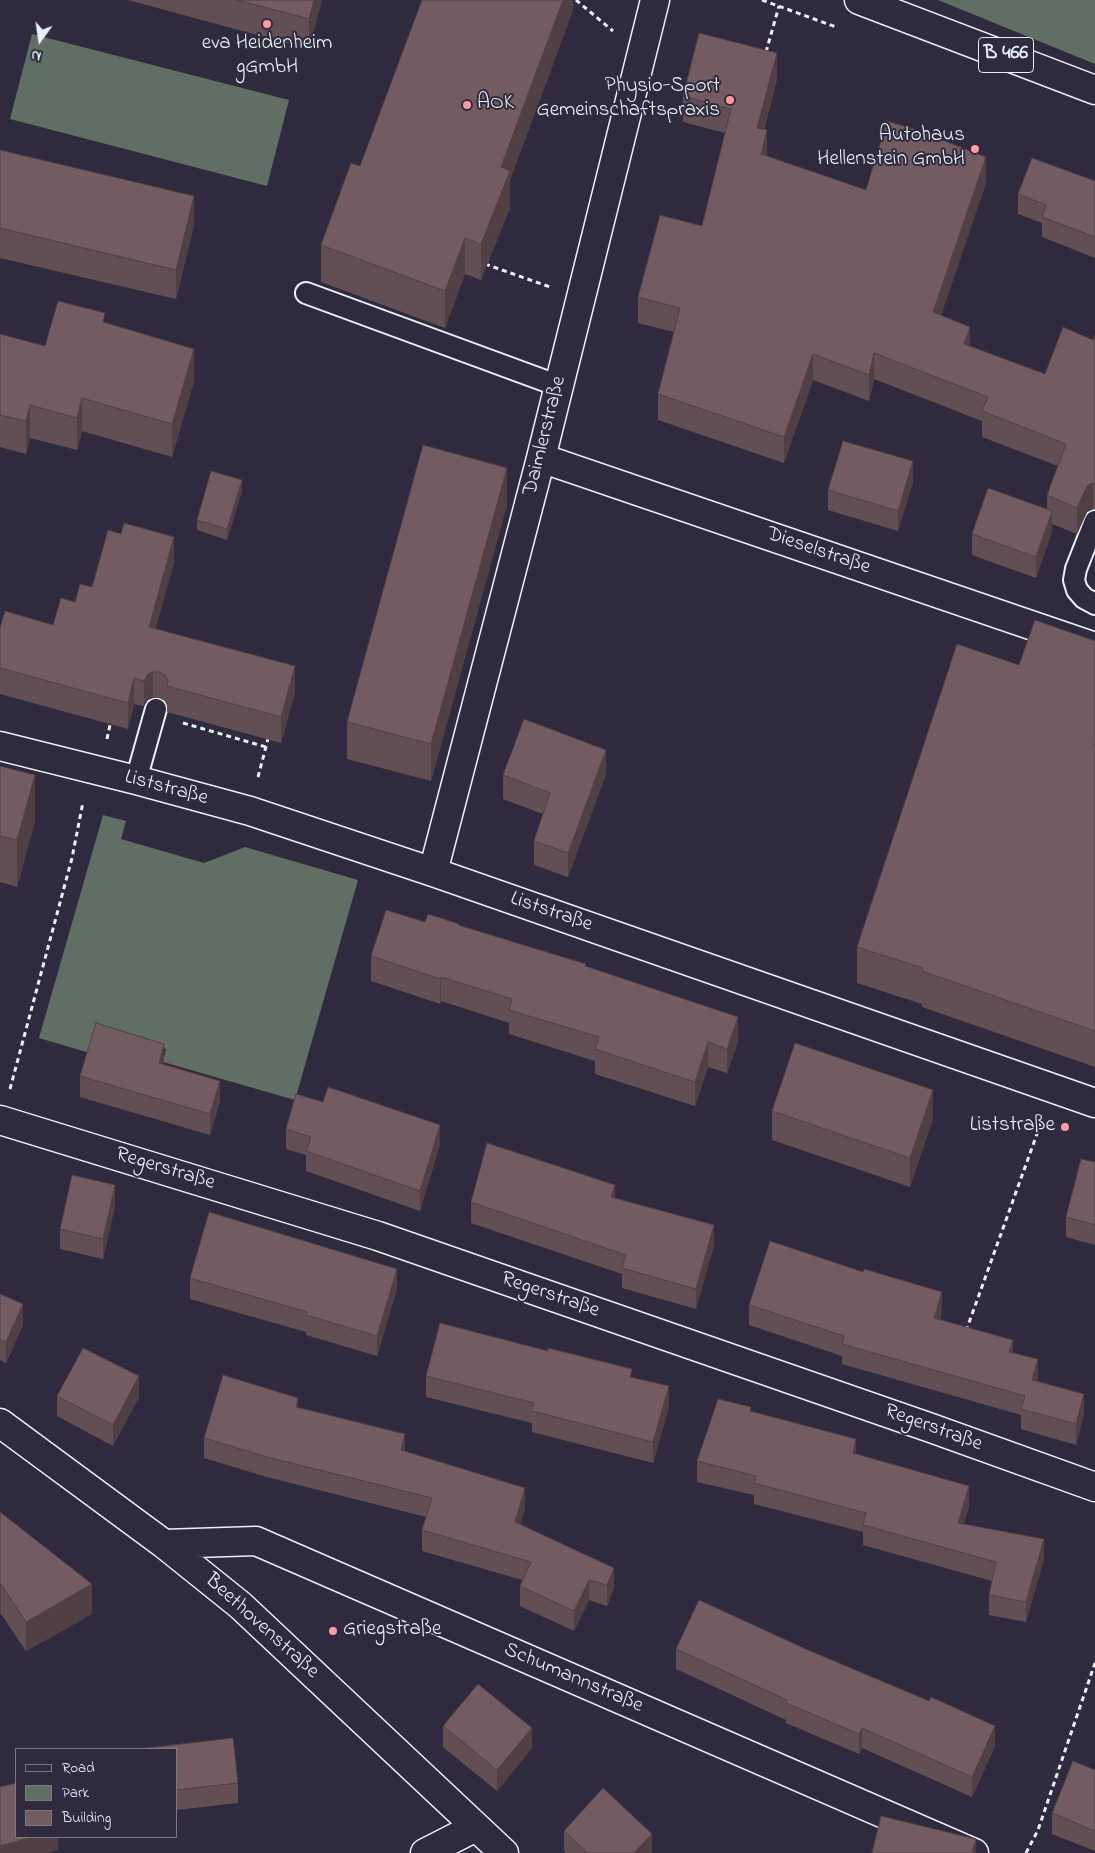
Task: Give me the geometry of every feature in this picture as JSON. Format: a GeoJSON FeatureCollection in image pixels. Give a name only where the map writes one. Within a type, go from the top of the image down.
{"type":"FeatureCollection","features":[{"type":"Feature","properties":{"kind":"street","name":"Daimlerstraße"},"geometry":{"type":"LineString","coordinates":[[432,872],[541,458],[655,0]]}},
{"type":"Feature","properties":{"kind":"street","name":"B 466"},"geometry":{"type":"LineString","coordinates":[[859,0],[1095,90]]}},
{"type":"Feature","properties":{"kind":"street","name":"Dieselstraße"},"geometry":{"type":"LineString","coordinates":[[541,458],[1095,647]]}},
{"type":"Feature","properties":{"kind":"street","name":"Liststraße"},"geometry":{"type":"LineString","coordinates":[[0,746],[136,780],[250,812],[432,872],[1095,1103]]}},
{"type":"Feature","properties":{"kind":"street","name":"Regerstraße"},"geometry":{"type":"LineString","coordinates":[[1,1120],[378,1236],[1095,1487]]}},
{"type":"Feature","properties":{"kind":"street","name":"Beethovenstraße"},"geometry":{"type":"LineString","coordinates":[[7,1437],[164,1544],[240,1605],[504,1853]]}},
{"type":"Feature","properties":{"kind":"street","name":"Schumannstraße"},"geometry":{"type":"LineString","coordinates":[[164,1544],[256,1541],[974,1853]]}},
{"type":"Feature","properties":{"kind":"street"},"geometry":{"type":"LineString","coordinates":[[425,1853],[476,1827]]}},
{"type":"Feature","properties":{"kind":"lane"},"geometry":{"type":"LineString","coordinates":[[306,293],[559,386]]}},
{"type":"Feature","properties":{"kind":"lane"},"geometry":{"type":"LineString","coordinates":[[1095,521],[1076,569],[1074,580],[1077,590],[1084,598],[1095,604]]}},
{"type":"Feature","properties":{"kind":"lane"},"geometry":{"type":"LineString","coordinates":[[136,780],[156,709]]}},
{"type":"Feature","properties":{"kind":"path"},"geometry":{"type":"LineString","coordinates":[[576,0],[642,55]]}},
{"type":"Feature","properties":{"kind":"path"},"geometry":{"type":"LineString","coordinates":[[765,56],[778,6]]}},
{"type":"Feature","properties":{"kind":"path"},"geometry":{"type":"LineString","coordinates":[[480,262],[581,299]]}},
{"type":"Feature","properties":{"kind":"path"},"geometry":{"type":"LineString","coordinates":[[182,716],[181,722],[266,747]]}},
{"type":"Feature","properties":{"kind":"path"},"geometry":{"type":"LineString","coordinates":[[1,1120],[72,858],[85,793]]}},
{"type":"Feature","properties":{"kind":"path"},"geometry":{"type":"LineString","coordinates":[[964,1336],[1053,1088]]}},
{"type":"Feature","properties":{"kind":"path"},"geometry":{"type":"LineString","coordinates":[[1026,1853],[1038,1830],[1095,1663]]}},
{"type":"Feature","properties":{"kind":"green space"},"geometry":{"type":"Polygon","coordinates":[[[938,0],[1095,0],[1095,64],[938,0]]]}},
{"type":"Feature","properties":{"kind":"green space"},"geometry":{"type":"Polygon","coordinates":[[[32,34],[289,100],[267,186],[10,119],[32,34]]]}},
{"type":"Feature","properties":{"kind":"green space"},"geometry":{"type":"Polygon","coordinates":[[[103,815],[126,821],[121,839],[204,863],[245,847],[358,880],[295,1100],[163,1062],[166,1049],[100,1030],[93,1054],[39,1038],[103,815]]]}},
{"type":"Feature","properties":{"kind":"building"},"geometry":{"type":"Polygon","coordinates":[[[237,0],[314,0],[309,19],[237,0]]]}},
{"type":"Feature","properties":{"kind":"building","name":"AOK"},"geometry":{"type":"Polygon","coordinates":[[[422,0],[563,0],[501,167],[510,171],[481,244],[465,238],[445,291],[321,245],[351,163],[360,166],[422,0]]]}},
{"type":"Feature","properties":{"kind":"building"},"geometry":{"type":"Polygon","coordinates":[[[699,33],[777,53],[757,128],[767,130],[761,154],[866,190],[887,121],[914,129],[986,157],[933,312],[970,327],[964,344],[1045,374],[1063,327],[1093,340],[1095,335],[1095,484],[1087,486],[1077,508],[1047,495],[1066,444],[982,411],[988,397],[874,353],[869,375],[813,354],[784,437],[658,394],[680,308],[638,297],[660,215],[702,226],[731,109],[683,96],[699,33]]]}},
{"type":"Feature","properties":{"kind":"building"},"geometry":{"type":"Polygon","coordinates":[[[0,150],[194,196],[176,270],[0,228],[0,150]]]}},
{"type":"Feature","properties":{"kind":"building"},"geometry":{"type":"Polygon","coordinates":[[[1032,158],[1095,181],[1095,237],[1042,217],[1046,205],[1018,194],[1032,158]]]}},
{"type":"Feature","properties":{"kind":"building"},"geometry":{"type":"Polygon","coordinates":[[[58,301],[105,313],[103,322],[194,349],[172,424],[82,398],[77,418],[30,405],[26,421],[0,415],[0,334],[45,346],[58,301]]]}},
{"type":"Feature","properties":{"kind":"building"},"geometry":{"type":"Polygon","coordinates":[[[843,441],[913,461],[898,511],[828,490],[843,441]]]}},
{"type":"Feature","properties":{"kind":"building"},"geometry":{"type":"Polygon","coordinates":[[[423,445],[507,468],[431,744],[347,722],[423,445]]]}},
{"type":"Feature","properties":{"kind":"building"},"geometry":{"type":"Polygon","coordinates":[[[211,471],[242,480],[227,529],[197,520],[211,471]]]}},
{"type":"Feature","properties":{"kind":"building"},"geometry":{"type":"Polygon","coordinates":[[[988,488],[1052,511],[1036,557],[972,534],[988,488]]]}},
{"type":"Feature","properties":{"kind":"building"},"geometry":{"type":"Polygon","coordinates":[[[124,523],[174,537],[149,627],[295,666],[281,717],[167,686],[168,681],[165,675],[159,672],[148,674],[144,681],[134,678],[128,703],[0,668],[0,628],[5,611],[53,625],[61,598],[75,602],[80,584],[92,587],[108,530],[121,534],[124,523]]]}},
{"type":"Feature","properties":{"kind":"building"},"geometry":{"type":"Polygon","coordinates":[[[1035,620],[1095,641],[1095,1031],[922,971],[923,968],[857,947],[957,644],[1019,665],[1035,620]]]}},
{"type":"Feature","properties":{"kind":"building"},"geometry":{"type":"Polygon","coordinates":[[[524,719],[606,750],[568,853],[534,841],[550,793],[503,775],[524,719]]]}},
{"type":"Feature","properties":{"kind":"building"},"geometry":{"type":"Polygon","coordinates":[[[0,766],[35,775],[17,840],[0,836],[0,766]]]}},
{"type":"Feature","properties":{"kind":"building"},"geometry":{"type":"Polygon","coordinates":[[[386,910],[425,922],[428,914],[586,964],[585,966],[738,1017],[727,1049],[708,1042],[695,1082],[595,1049],[599,1037],[509,1010],[512,999],[441,977],[440,979],[371,956],[386,910]]]}},
{"type":"Feature","properties":{"kind":"building"},"geometry":{"type":"Polygon","coordinates":[[[96,1023],[164,1044],[159,1063],[220,1081],[210,1114],[80,1076],[96,1023]]]}},
{"type":"Feature","properties":{"kind":"building"},"geometry":{"type":"Polygon","coordinates":[[[795,1043],[933,1090],[910,1158],[772,1111],[795,1043]]]}},
{"type":"Feature","properties":{"kind":"building"},"geometry":{"type":"Polygon","coordinates":[[[328,1087],[440,1125],[420,1191],[306,1151],[311,1137],[286,1129],[296,1094],[323,1102],[328,1087]]]}},
{"type":"Feature","properties":{"kind":"building"},"geometry":{"type":"Polygon","coordinates":[[[487,1143],[615,1185],[611,1197],[714,1225],[696,1289],[622,1268],[626,1255],[471,1202],[487,1143]]]}},
{"type":"Feature","properties":{"kind":"building"},"geometry":{"type":"Polygon","coordinates":[[[1081,1159],[1095,1162],[1095,1225],[1066,1217],[1081,1159]]]}},
{"type":"Feature","properties":{"kind":"building"},"geometry":{"type":"Polygon","coordinates":[[[72,1175],[115,1185],[103,1239],[60,1229],[72,1175]]]}},
{"type":"Feature","properties":{"kind":"building"},"geometry":{"type":"Polygon","coordinates":[[[209,1212],[397,1269],[377,1336],[306,1315],[307,1312],[190,1278],[209,1212]]]}},
{"type":"Feature","properties":{"kind":"building"},"geometry":{"type":"Polygon","coordinates":[[[770,1241],[863,1272],[864,1269],[942,1292],[934,1318],[1013,1340],[1009,1352],[1038,1359],[1032,1380],[1084,1394],[1076,1424],[1021,1409],[1025,1396],[842,1344],[844,1336],[749,1305],[770,1241]]]}},
{"type":"Feature","properties":{"kind":"building"},"geometry":{"type":"Polygon","coordinates":[[[0,1294],[23,1304],[6,1342],[0,1340],[0,1294]]]}},
{"type":"Feature","properties":{"kind":"building"},"geometry":{"type":"Polygon","coordinates":[[[440,1323],[548,1351],[548,1348],[632,1369],[630,1377],[669,1386],[653,1442],[532,1411],[534,1403],[426,1376],[440,1323]]]}},
{"type":"Feature","properties":{"kind":"building"},"geometry":{"type":"Polygon","coordinates":[[[83,1348],[139,1376],[113,1425],[57,1396],[83,1348]]]}},
{"type":"Feature","properties":{"kind":"building"},"geometry":{"type":"Polygon","coordinates":[[[223,1375],[298,1398],[296,1407],[405,1434],[401,1450],[525,1488],[515,1522],[614,1568],[607,1585],[589,1580],[574,1611],[520,1586],[531,1562],[422,1530],[432,1498],[267,1457],[204,1438],[223,1375]]]}},
{"type":"Feature","properties":{"kind":"building"},"geometry":{"type":"Polygon","coordinates":[[[718,1399],[751,1407],[750,1411],[856,1439],[853,1453],[969,1486],[958,1523],[1044,1539],[1026,1602],[989,1595],[996,1562],[863,1525],[866,1513],[754,1483],[756,1476],[697,1461],[718,1399]]]}},
{"type":"Feature","properties":{"kind":"building"},"geometry":{"type":"Polygon","coordinates":[[[0,1512],[92,1584],[26,1622],[0,1585],[0,1512]]]}},
{"type":"Feature","properties":{"kind":"building"},"geometry":{"type":"Polygon","coordinates":[[[699,1600],[808,1650],[929,1701],[931,1697],[995,1726],[972,1777],[862,1728],[859,1734],[786,1703],[787,1700],[676,1649],[699,1600]]]}},
{"type":"Feature","properties":{"kind":"building"},"geometry":{"type":"Polygon","coordinates":[[[478,1684],[532,1728],[497,1770],[443,1726],[478,1684]]]}},
{"type":"Feature","properties":{"kind":"building"},"geometry":{"type":"Polygon","coordinates":[[[233,1738],[238,1783],[178,1790],[178,1748],[147,1748],[233,1738]]]}},
{"type":"Feature","properties":{"kind":"building"},"geometry":{"type":"Polygon","coordinates":[[[1073,1761],[1095,1770],[1095,1831],[1052,1813],[1073,1761]]]}},
{"type":"Feature","properties":{"kind":"building"},"geometry":{"type":"Polygon","coordinates":[[[15,1783],[15,1838],[29,1838],[0,1846],[0,1787],[15,1783]]]}},
{"type":"Feature","properties":{"kind":"building"},"geometry":{"type":"Polygon","coordinates":[[[603,1788],[652,1834],[634,1853],[588,1853],[564,1831],[603,1788]]]}},
{"type":"Feature","properties":{"kind":"building"},"geometry":{"type":"Polygon","coordinates":[[[881,1816],[976,1839],[972,1853],[872,1853],[881,1816]]]}},
{"type":"Feature","properties":{"kind":"place","name":"eva Heidenheim gGmbH"},"geometry":{"type":"Point","coordinates":[267,24]}},
{"type":"Feature","properties":{"kind":"place","name":"Physio-Sport Gemeinschaftspraxis"},"geometry":{"type":"Point","coordinates":[730,100]}},
{"type":"Feature","properties":{"kind":"place","name":"AOK"},"geometry":{"type":"Point","coordinates":[467,105]}},
{"type":"Feature","properties":{"kind":"place","name":"Autohaus Hellenstein GmbH"},"geometry":{"type":"Point","coordinates":[975,149]}},
{"type":"Feature","properties":{"kind":"place","name":"Liststraße"},"geometry":{"type":"Point","coordinates":[1065,1127]}},
{"type":"Feature","properties":{"kind":"place","name":"Griegstraße"},"geometry":{"type":"Point","coordinates":[333,1631]}}]}
